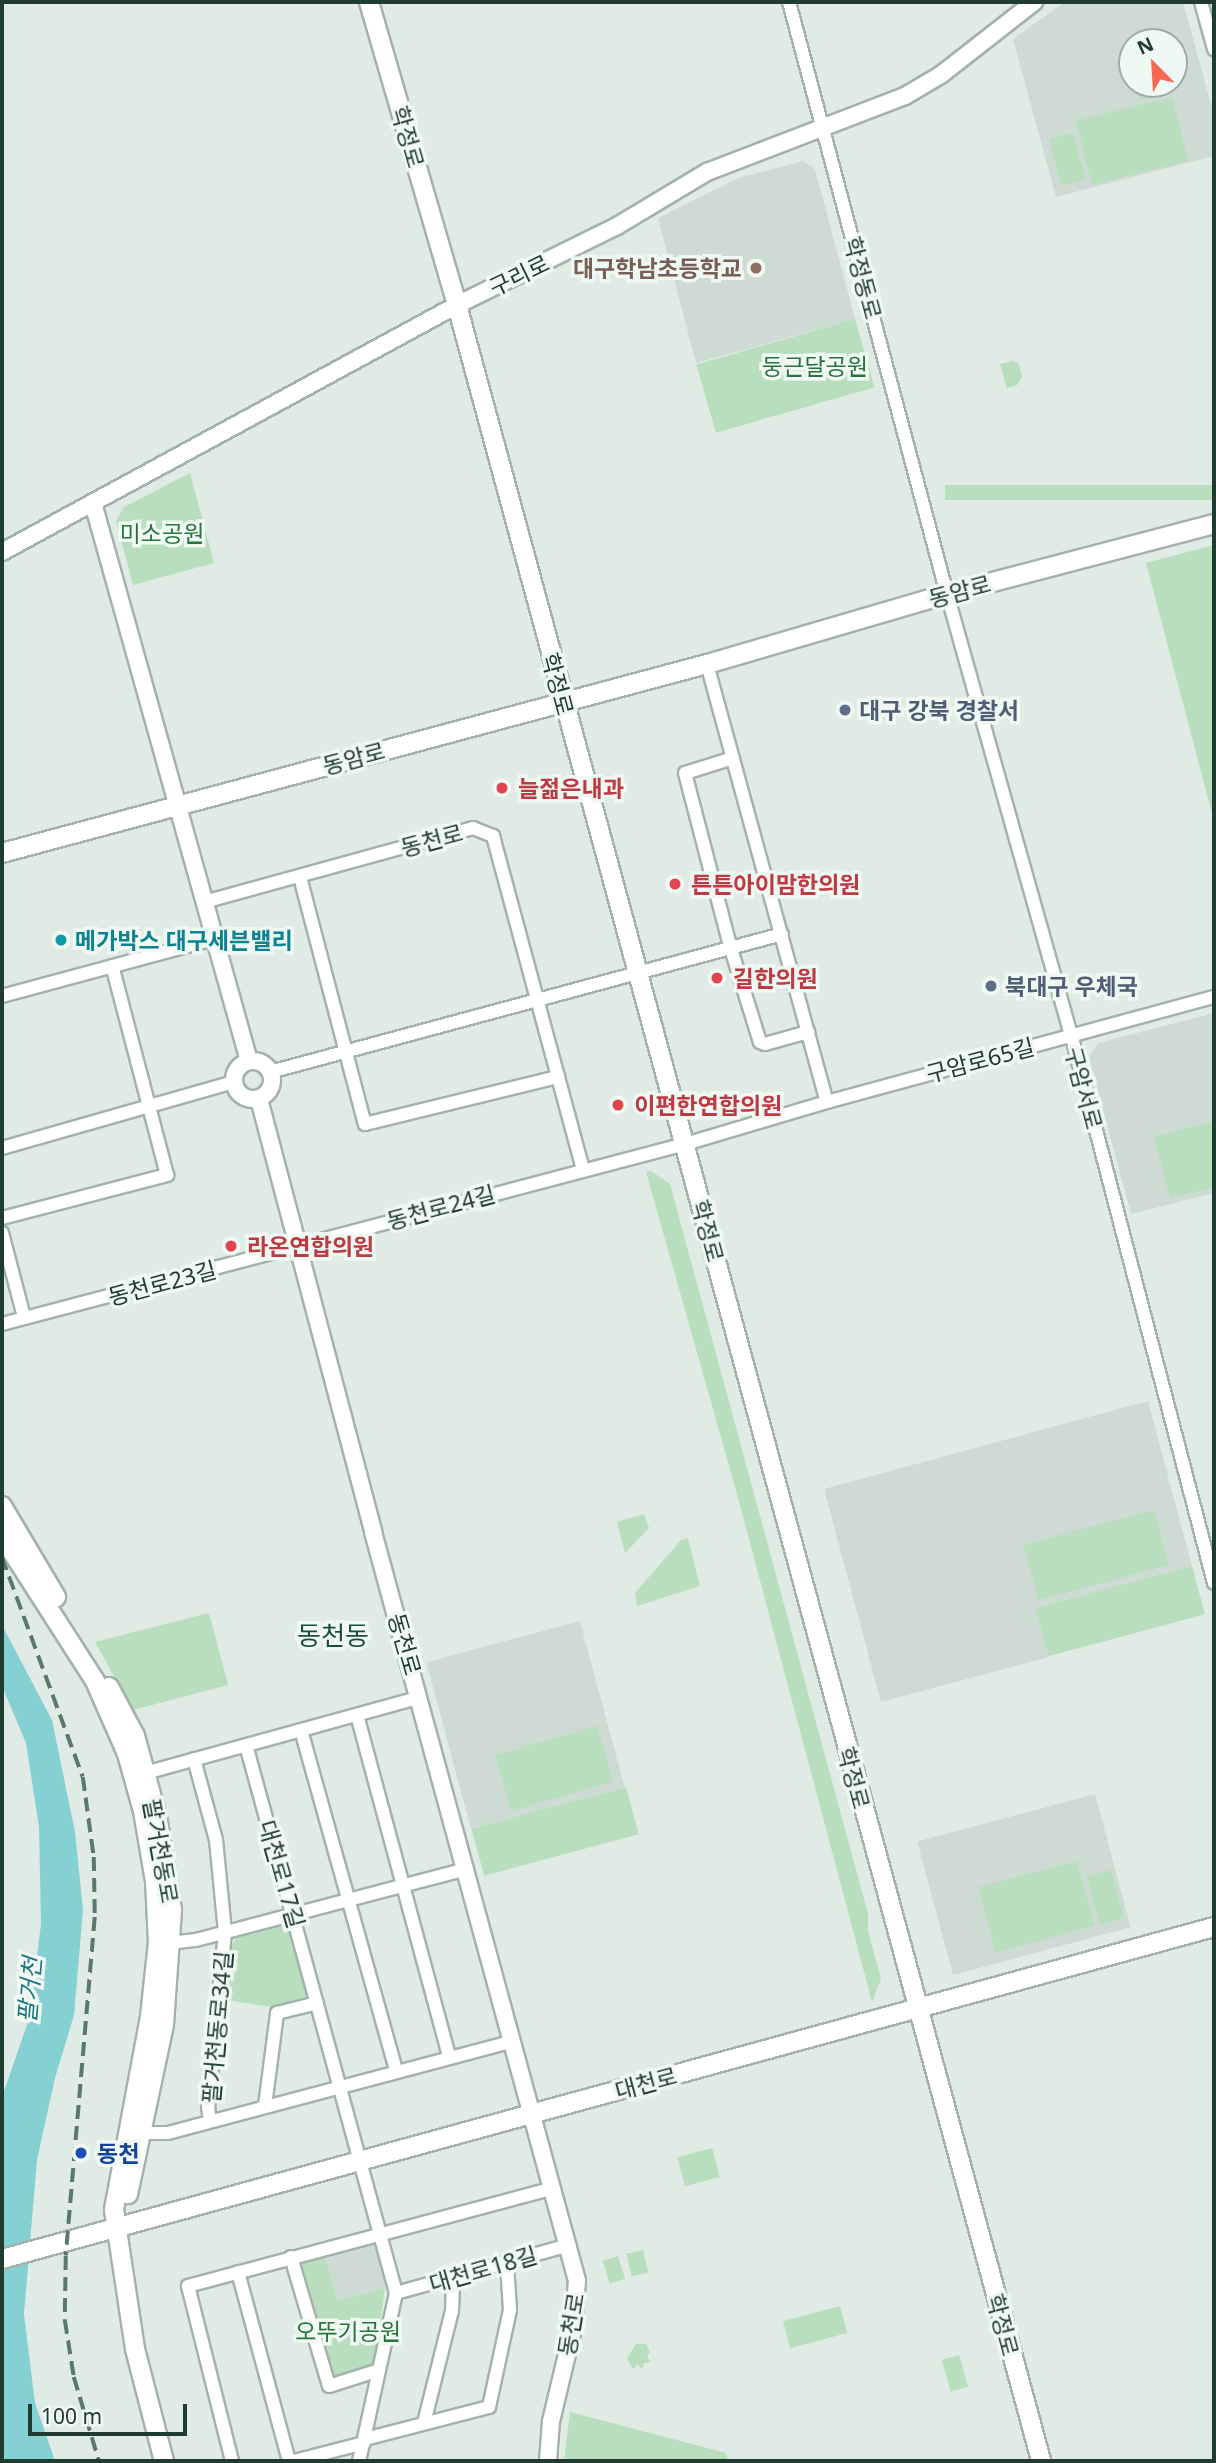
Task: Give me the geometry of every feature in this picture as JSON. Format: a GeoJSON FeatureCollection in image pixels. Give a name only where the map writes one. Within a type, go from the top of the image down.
{"type":"FeatureCollection","features":[{"type":"Feature","properties":{"kind":"main road","name":"학정로"},"geometry":{"type":"LineString","coordinates":[[369,2],[457,305],[562,703],[685,1144],[915,2008],[1041,2461]]}},
{"type":"Feature","properties":{"kind":"main road","name":"동암로"},"geometry":{"type":"LineString","coordinates":[[2,853],[707,664],[947,594],[1214,524]]}},
{"type":"Feature","properties":{"kind":"main road","name":"팔거천동로"},"geometry":{"type":"LineString","coordinates":[[2,1506],[98,1665],[135,1736],[158,1816],[172,1910],[164,2025],[119,2228]]}},
{"type":"Feature","properties":{"kind":"main road","name":"팔거천동로"},"geometry":{"type":"LineString","coordinates":[[2,1536],[95,1681],[122,1742],[143,1811],[155,1881],[157,1954],[150,2017],[114,2210],[119,2228],[135,2349],[164,2461]]}},
{"type":"Feature","properties":{"kind":"main road","name":"대천로"},"geometry":{"type":"LineString","coordinates":[[2,2259],[1214,1927]]}},
{"type":"Feature","properties":{"kind":"street","name":"학정동로"},"geometry":{"type":"LineString","coordinates":[[789,2],[947,594]]}},
{"type":"Feature","properties":{"kind":"street","name":"구리로"},"geometry":{"type":"LineString","coordinates":[[2,552],[457,305],[617,226],[707,172],[905,96],[942,74],[1034,2]]}},
{"type":"Feature","properties":{"kind":"street"},"geometry":{"type":"LineString","coordinates":[[1201,2],[1214,50]]}},
{"type":"Feature","properties":{"kind":"street"},"geometry":{"type":"LineString","coordinates":[[93,503],[249,1061]]}},
{"type":"Feature","properties":{"kind":"street","name":"구암서로"},"geometry":{"type":"LineString","coordinates":[[947,594],[1071,1034],[1214,1583]]}},
{"type":"Feature","properties":{"kind":"street"},"geometry":{"type":"LineString","coordinates":[[707,664],[827,1102]]}},
{"type":"Feature","properties":{"kind":"street"},"geometry":{"type":"LineString","coordinates":[[733,758],[685,773],[731,949],[760,1042],[765,1044],[808,1032]]}},
{"type":"Feature","properties":{"kind":"street","name":"동천로"},"geometry":{"type":"LineString","coordinates":[[204,902],[473,828],[484,831],[493,836],[537,1002]]}},
{"type":"Feature","properties":{"kind":"street"},"geometry":{"type":"LineString","coordinates":[[300,877],[365,1124],[558,1077]]}},
{"type":"Feature","properties":{"kind":"street"},"geometry":{"type":"LineString","coordinates":[[270,1072],[639,975],[782,934]]}},
{"type":"Feature","properties":{"kind":"street"},"geometry":{"type":"LineString","coordinates":[[2,996],[213,939]]}},
{"type":"Feature","properties":{"kind":"street"},"geometry":{"type":"LineString","coordinates":[[2,1218],[167,1175],[112,966]]}},
{"type":"Feature","properties":{"kind":"street","name":"구암로65길"},"geometry":{"type":"LineString","coordinates":[[685,1144],[1071,1034],[1214,997]]}},
{"type":"Feature","properties":{"kind":"street"},"geometry":{"type":"LineString","coordinates":[[537,1002],[583,1169]]}},
{"type":"Feature","properties":{"kind":"street"},"geometry":{"type":"LineString","coordinates":[[249,1061],[262,1063],[270,1072],[269,1091],[259,1098],[241,1096],[233,1082],[238,1068],[249,1061]]}},
{"type":"Feature","properties":{"kind":"street"},"geometry":{"type":"LineString","coordinates":[[2,1148],[233,1082]]}},
{"type":"Feature","properties":{"kind":"street","name":"동천로"},"geometry":{"type":"LineString","coordinates":[[259,1098],[577,2281],[576,2306],[551,2421],[548,2461]]}},
{"type":"Feature","properties":{"kind":"street","name":"동천로24길"},"geometry":{"type":"LineString","coordinates":[[299,1245],[685,1144]]}},
{"type":"Feature","properties":{"kind":"street"},"geometry":{"type":"LineString","coordinates":[[2,1233],[24,1317]]}},
{"type":"Feature","properties":{"kind":"street","name":"동천로23길"},"geometry":{"type":"LineString","coordinates":[[2,1324],[179,1280],[299,1245]]}},
{"type":"Feature","properties":{"kind":"street"},"geometry":{"type":"LineString","coordinates":[[145,1773],[420,1697]]}},
{"type":"Feature","properties":{"kind":"street"},"geometry":{"type":"LineString","coordinates":[[357,1715],[449,2057]]}},
{"type":"Feature","properties":{"kind":"street"},"geometry":{"type":"LineString","coordinates":[[301,1730],[396,2071]]}},
{"type":"Feature","properties":{"kind":"street","name":"대천로17길"},"geometry":{"type":"LineString","coordinates":[[246,1745],[361,2162]]}},
{"type":"Feature","properties":{"kind":"street","name":"팔거천동로34길"},"geometry":{"type":"LineString","coordinates":[[194,1759],[216,1840],[225,1932],[208,2107],[210,2121]]}},
{"type":"Feature","properties":{"kind":"street","name":"팔거천동로34길"},"geometry":{"type":"LineString","coordinates":[[170,1943],[225,1932],[467,1869]]}},
{"type":"Feature","properties":{"kind":"street"},"geometry":{"type":"LineString","coordinates":[[265,2106],[277,2013],[317,2003]]}},
{"type":"Feature","properties":{"kind":"street"},"geometry":{"type":"LineString","coordinates":[[142,2133],[168,2133],[513,2041]]}},
{"type":"Feature","properties":{"kind":"street"},"geometry":{"type":"LineString","coordinates":[[359,2461],[396,2293],[361,2162]]}},
{"type":"Feature","properties":{"kind":"street"},"geometry":{"type":"LineString","coordinates":[[232,2461],[188,2286],[552,2188]]}},
{"type":"Feature","properties":{"kind":"street","name":"대천로18길"},"geometry":{"type":"LineString","coordinates":[[396,2293],[569,2245]]}},
{"type":"Feature","properties":{"kind":"street"},"geometry":{"type":"LineString","coordinates":[[291,2258],[329,2386],[379,2370]]}},
{"type":"Feature","properties":{"kind":"street"},"geometry":{"type":"LineString","coordinates":[[294,2461],[489,2407],[510,2310],[506,2263]]}},
{"type":"Feature","properties":{"kind":"street"},"geometry":{"type":"LineString","coordinates":[[238,2272],[289,2461]]}},
{"type":"Feature","properties":{"kind":"street"},"geometry":{"type":"LineString","coordinates":[[424,2423],[452,2311],[453,2278]]}},
{"type":"Feature","properties":{"kind":"shaded area"},"geometry":{"type":"Polygon","coordinates":[[[1065,2],[1183,2],[1214,115],[1214,156],[1056,197],[1013,39],[1065,2]]]}},
{"type":"Feature","properties":{"kind":"shaded area","name":"대구학남초등학교"},"geometry":{"type":"Polygon","coordinates":[[[803,161],[815,169],[855,319],[696,363],[658,218],[739,178],[803,161]]]}},
{"type":"Feature","properties":{"kind":"shaded area"},"geometry":{"type":"Polygon","coordinates":[[[1214,1013],[1214,1193],[1131,1214],[1089,1057],[1098,1043],[1214,1013]]]}},
{"type":"Feature","properties":{"kind":"shaded area"},"geometry":{"type":"Polygon","coordinates":[[[1148,1401],[1192,1566],[1036,1608],[1049,1657],[881,1702],[824,1489],[1148,1401]]]}},
{"type":"Feature","properties":{"kind":"shaded area"},"geometry":{"type":"Polygon","coordinates":[[[580,1621],[625,1787],[471,1828],[426,1662],[580,1621]]]}},
{"type":"Feature","properties":{"kind":"shaded area"},"geometry":{"type":"Polygon","coordinates":[[[1095,1794],[1131,1927],[953,1975],[917,1842],[1095,1794]]]}},
{"type":"Feature","properties":{"kind":"shaded area"},"geometry":{"type":"Polygon","coordinates":[[[377,2240],[383,2257],[385,2288],[338,2301],[324,2254],[377,2240]]]}},
{"type":"Feature","properties":{"kind":"green space"},"geometry":{"type":"Polygon","coordinates":[[[1172,98],[1188,161],[1092,185],[1076,121],[1172,98]]]}},
{"type":"Feature","properties":{"kind":"green space"},"geometry":{"type":"Polygon","coordinates":[[[1073,133],[1085,179],[1061,186],[1049,139],[1073,133]]]}},
{"type":"Feature","properties":{"kind":"green space","name":"둥근달공원"},"geometry":{"type":"Polygon","coordinates":[[[855,319],[875,387],[716,433],[696,364],[855,319]]]}},
{"type":"Feature","properties":{"kind":"green space"},"geometry":{"type":"Polygon","coordinates":[[[1013,361],[1019,364],[1022,377],[1017,385],[1007,388],[1000,364],[1013,361]]]}},
{"type":"Feature","properties":{"kind":"green space","name":"미소공원"},"geometry":{"type":"Polygon","coordinates":[[[190,473],[214,563],[133,585],[116,521],[124,507],[190,473]]]}},
{"type":"Feature","properties":{"kind":"green space"},"geometry":{"type":"Polygon","coordinates":[[[945,485],[1214,485],[1214,500],[945,500],[945,485]]]}},
{"type":"Feature","properties":{"kind":"green space"},"geometry":{"type":"Polygon","coordinates":[[[1214,545],[1214,821],[1146,563],[1214,545]]]}},
{"type":"Feature","properties":{"kind":"green space"},"geometry":{"type":"Polygon","coordinates":[[[1214,1121],[1214,1187],[1170,1198],[1154,1137],[1214,1121]]]}},
{"type":"Feature","properties":{"kind":"green space"},"geometry":{"type":"Polygon","coordinates":[[[651,1171],[670,1184],[868,1914],[868,1931],[881,1979],[872,2002],[737,1494],[646,1172],[651,1171]]]}},
{"type":"Feature","properties":{"kind":"green space"},"geometry":{"type":"Polygon","coordinates":[[[1154,1510],[1169,1565],[1038,1600],[1024,1545],[1154,1510]]]}},
{"type":"Feature","properties":{"kind":"green space"},"geometry":{"type":"Polygon","coordinates":[[[644,1514],[649,1528],[625,1553],[617,1522],[644,1514]]]}},
{"type":"Feature","properties":{"kind":"green space"},"geometry":{"type":"Polygon","coordinates":[[[688,1538],[700,1586],[637,1606],[635,1593],[681,1540],[688,1538]]]}},
{"type":"Feature","properties":{"kind":"green space"},"geometry":{"type":"Polygon","coordinates":[[[1192,1566],[1205,1614],[1048,1656],[1036,1608],[1192,1566]]]}},
{"type":"Feature","properties":{"kind":"green space"},"geometry":{"type":"Polygon","coordinates":[[[209,1613],[228,1685],[133,1710],[95,1642],[209,1613]]]}},
{"type":"Feature","properties":{"kind":"green space"},"geometry":{"type":"Polygon","coordinates":[[[597,1726],[613,1782],[511,1811],[495,1755],[597,1726]]]}},
{"type":"Feature","properties":{"kind":"green space"},"geometry":{"type":"Polygon","coordinates":[[[626,1787],[639,1834],[484,1876],[471,1828],[626,1787]]]}},
{"type":"Feature","properties":{"kind":"green space"},"geometry":{"type":"Polygon","coordinates":[[[1077,1861],[1094,1926],[996,1952],[978,1887],[1077,1861]]]}},
{"type":"Feature","properties":{"kind":"green space"},"geometry":{"type":"Polygon","coordinates":[[[1111,1870],[1124,1918],[1100,1925],[1087,1876],[1111,1870]]]}},
{"type":"Feature","properties":{"kind":"green space"},"geometry":{"type":"Polygon","coordinates":[[[283,1926],[293,1931],[310,1994],[305,2001],[279,2008],[226,2000],[231,1946],[236,1938],[283,1926]]]}},
{"type":"Feature","properties":{"kind":"green space"},"geometry":{"type":"Polygon","coordinates":[[[712,2148],[720,2177],[685,2186],[677,2157],[712,2148]]]}},
{"type":"Feature","properties":{"kind":"green space"},"geometry":{"type":"Polygon","coordinates":[[[643,2250],[648,2272],[632,2276],[626,2254],[643,2250]]]}},
{"type":"Feature","properties":{"kind":"green space","name":"오뚜기공원"},"geometry":{"type":"Polygon","coordinates":[[[324,2254],[338,2301],[385,2288],[374,2370],[332,2382],[298,2262],[324,2254]]]}},
{"type":"Feature","properties":{"kind":"green space"},"geometry":{"type":"Polygon","coordinates":[[[618,2256],[625,2279],[610,2284],[603,2261],[618,2256]]]}},
{"type":"Feature","properties":{"kind":"green space"},"geometry":{"type":"Polygon","coordinates":[[[840,2306],[847,2333],[790,2348],[783,2321],[840,2306]]]}},
{"type":"Feature","properties":{"kind":"green space"},"geometry":{"type":"Polygon","coordinates":[[[636,2344],[646,2344],[650,2352],[647,2357],[651,2362],[644,2363],[642,2369],[638,2364],[633,2369],[627,2358],[636,2344]]]}},
{"type":"Feature","properties":{"kind":"green space"},"geometry":{"type":"Polygon","coordinates":[[[959,2355],[968,2387],[951,2392],[942,2360],[959,2355]]]}},
{"type":"Feature","properties":{"kind":"green space"},"geometry":{"type":"Polygon","coordinates":[[[570,2412],[726,2453],[728,2461],[564,2461],[570,2412]]]}},
{"type":"Feature","properties":{"kind":"water"},"geometry":{"type":"Polygon","coordinates":[[[2,1625],[52,1720],[75,1832],[83,1910],[74,2015],[55,2078],[37,2160],[24,2314],[35,2403],[55,2461],[5,2461],[2,2445],[2,2097],[29,2019],[41,1924],[39,1827],[26,1743],[2,1686],[2,1625]]]}},
{"type":"Feature","properties":{"kind":"railway"},"geometry":{"type":"LineString","coordinates":[[2,1557],[83,1777],[94,1857],[95,1917],[66,2256],[65,2320],[74,2377],[99,2461]]}},
{"type":"Feature","properties":{"kind":"place","name":"대구학남초등학교"},"geometry":{"type":"Point","coordinates":[756,268]}},
{"type":"Feature","properties":{"kind":"place","name":"대구 강북 경찰서"},"geometry":{"type":"Point","coordinates":[845,710]}},
{"type":"Feature","properties":{"kind":"place","name":"늘젊은내과"},"geometry":{"type":"Point","coordinates":[502,788]}},
{"type":"Feature","properties":{"kind":"place","name":"튼튼아이맘한의원"},"geometry":{"type":"Point","coordinates":[675,884]}},
{"type":"Feature","properties":{"kind":"place","name":"메가박스 대구세븐밸리"},"geometry":{"type":"Point","coordinates":[61,940]}},
{"type":"Feature","properties":{"kind":"place","name":"길한의원"},"geometry":{"type":"Point","coordinates":[717,978]}},
{"type":"Feature","properties":{"kind":"place","name":"북대구 우체국"},"geometry":{"type":"Point","coordinates":[991,986]}},
{"type":"Feature","properties":{"kind":"place","name":"이편한연합의원"},"geometry":{"type":"Point","coordinates":[618,1105]}},
{"type":"Feature","properties":{"kind":"place","name":"라온연합의원"},"geometry":{"type":"Point","coordinates":[231,1246]}},
{"type":"Feature","properties":{"kind":"place","name":"동천"},"geometry":{"type":"Point","coordinates":[81,2153]}},
{"type":"Feature","properties":{"kind":"district","name":"동천동"},"geometry":{"type":"Point","coordinates":[333,1636]}},
{"type":"Feature","properties":{"kind":"water label","name":"팔거천"},"geometry":{"type":"Point","coordinates":[29,1990]}}]}
